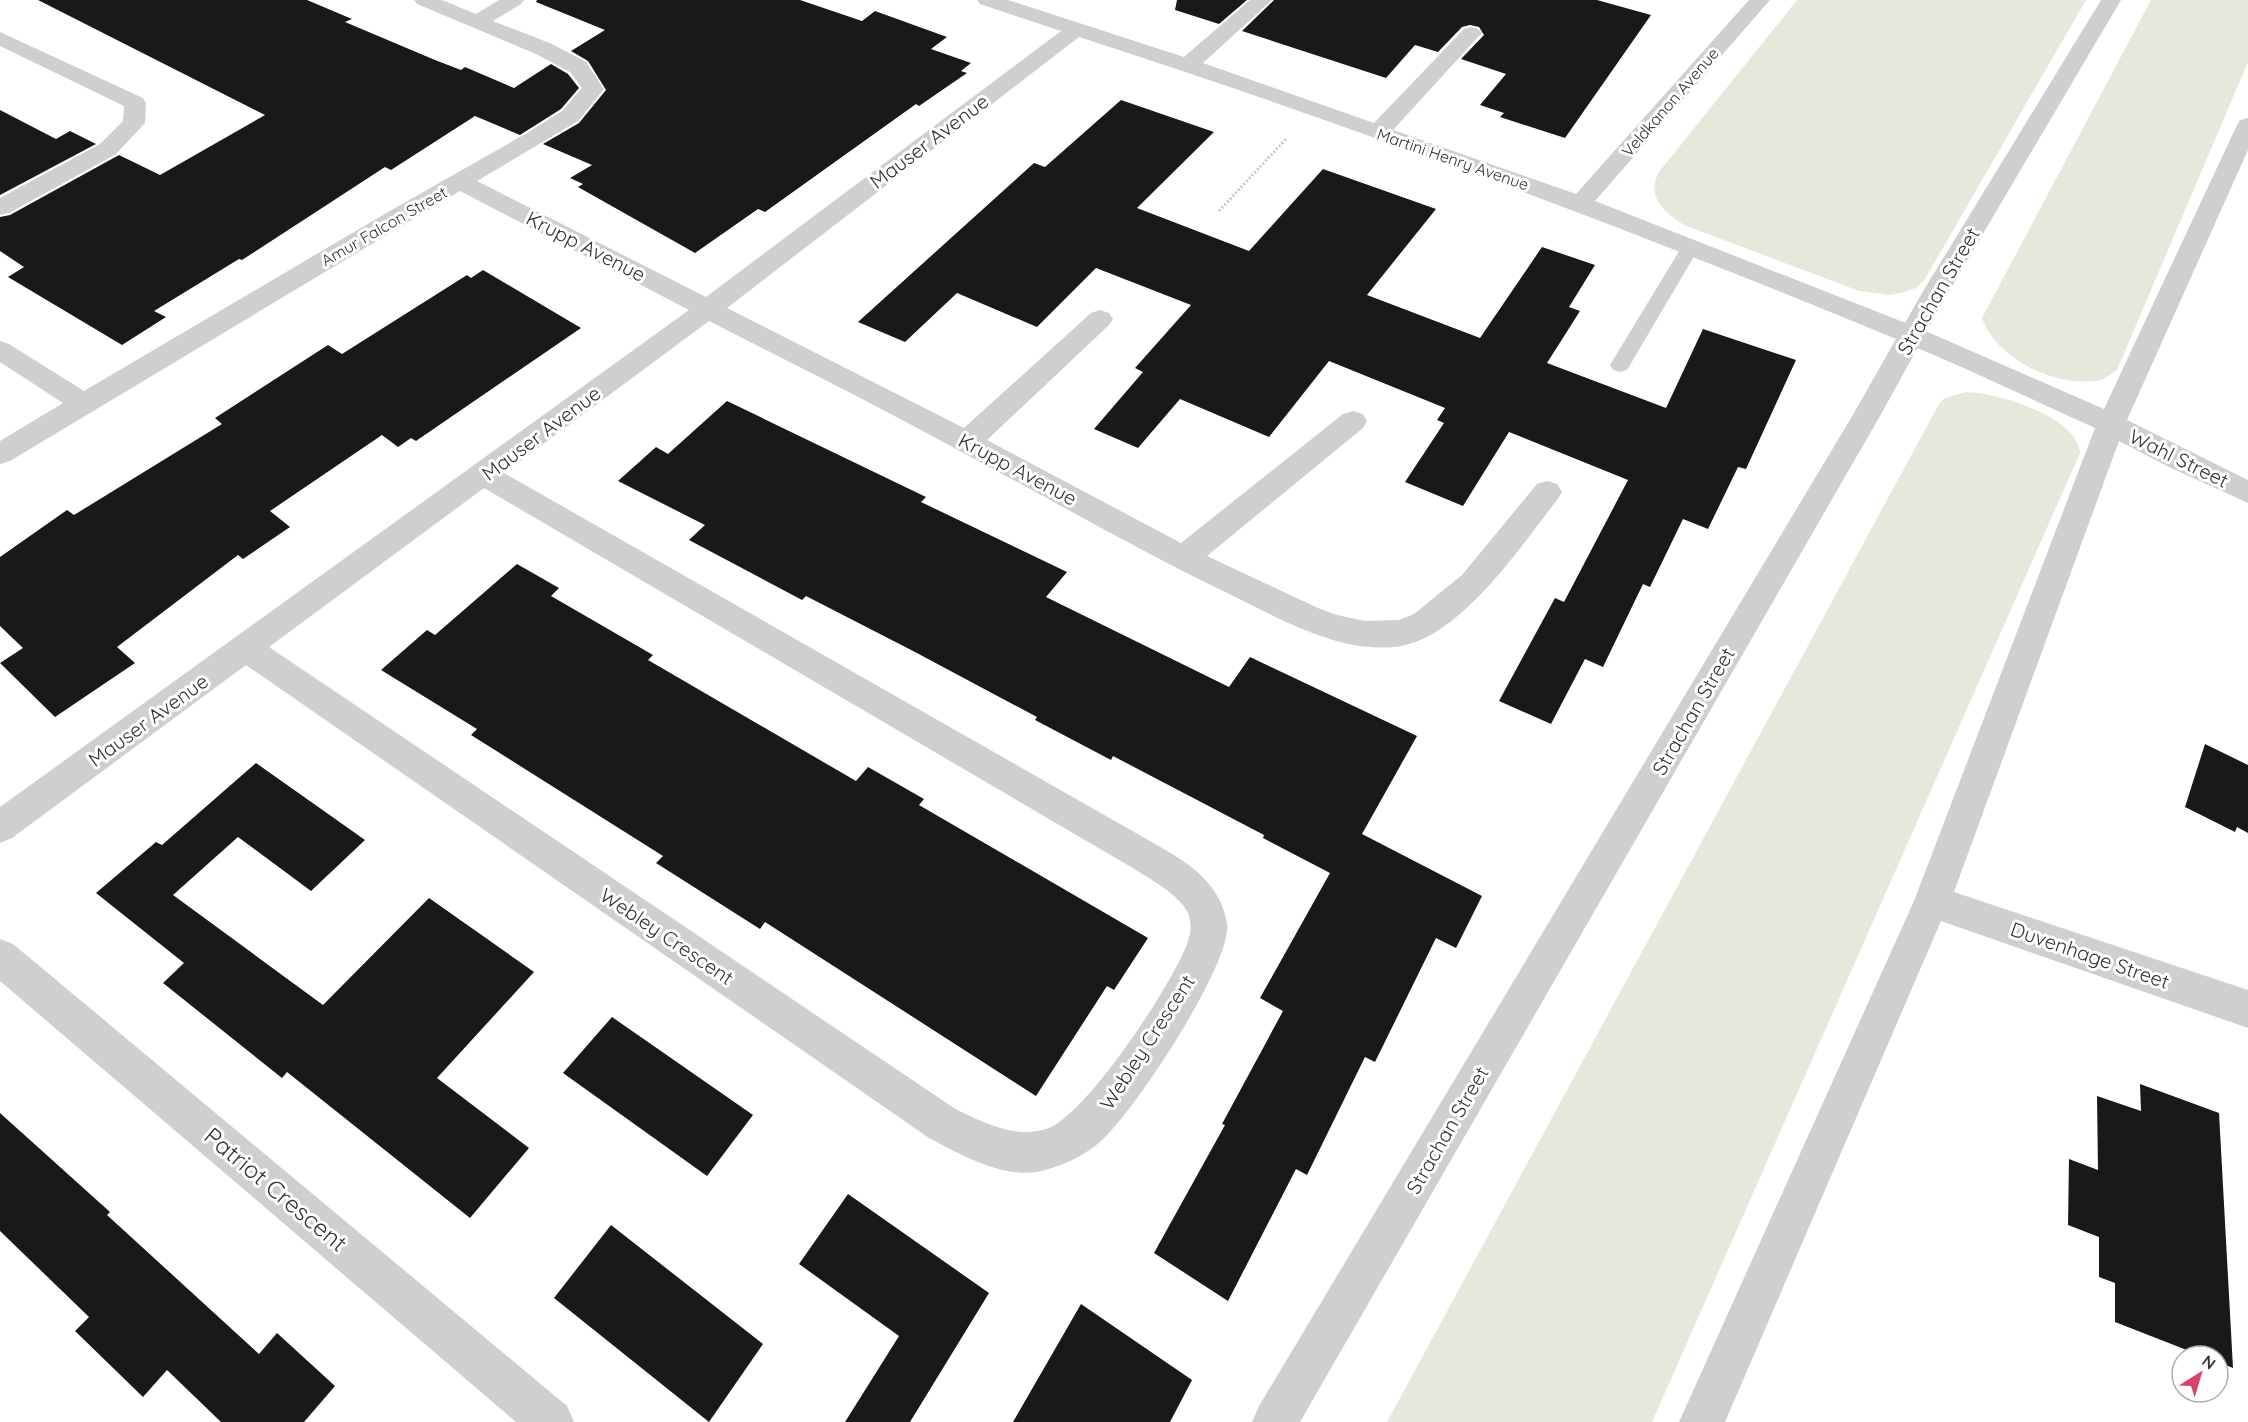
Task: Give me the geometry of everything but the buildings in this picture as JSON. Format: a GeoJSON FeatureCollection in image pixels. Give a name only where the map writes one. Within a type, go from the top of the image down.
{"type":"FeatureCollection","features":[{"type":"Feature","properties":{"kind":"street","name":"Amur Falcon Street"},"geometry":{"type":"LineString","coordinates":[[0,454],[570,116],[593,89],[578,67],[544,49],[423,0]]}},
{"type":"Feature","properties":{"kind":"street"},"geometry":{"type":"LineString","coordinates":[[478,21],[514,0]]}},
{"type":"Feature","properties":{"kind":"street","name":"Martini Henry Avenue"},"geometry":{"type":"LineString","coordinates":[[987,0],[1016,4],[1075,30],[1188,65],[1580,204],[1912,335]]}},
{"type":"Feature","properties":{"kind":"street"},"geometry":{"type":"LineString","coordinates":[[1188,65],[1262,0]]}},
{"type":"Feature","properties":{"kind":"street","name":"Veldkanon Avenue"},"geometry":{"type":"LineString","coordinates":[[1580,204],[1760,0]]}},
{"type":"Feature","properties":{"kind":"street","name":"Strachan Street"},"geometry":{"type":"LineString","coordinates":[[1275,1422],[1935,293],[2111,0]]}},
{"type":"Feature","properties":{"kind":"street","name":"Mauser Avenue"},"geometry":{"type":"LineString","coordinates":[[0,827],[484,475],[709,308],[1075,30]]}},
{"type":"Feature","properties":{"kind":"street"},"geometry":{"type":"LineString","coordinates":[[1378,132],[1472,33]]}},
{"type":"Feature","properties":{"kind":"street"},"geometry":{"type":"LineString","coordinates":[[0,38],[135,103],[135,123],[108,148],[0,208]]}},
{"type":"Feature","properties":{"kind":"street"},"geometry":{"type":"LineString","coordinates":[[1702,1422],[1932,901],[2111,424],[2238,175],[2248,125]]}},
{"type":"Feature","properties":{"kind":"street","name":"Krupp Avenue"},"geometry":{"type":"LineString","coordinates":[[460,182],[967,442],[1183,558],[1307,616],[1336,627],[1365,634],[1401,633],[1425,623],[1473,584],[1547,492]]}},
{"type":"Feature","properties":{"kind":"street"},"geometry":{"type":"LineString","coordinates":[[967,442],[1100,319]]}},
{"type":"Feature","properties":{"kind":"street","name":"Wahl Street"},"geometry":{"type":"LineString","coordinates":[[1912,335],[2111,424],[2179,460],[2248,492]]}},
{"type":"Feature","properties":{"kind":"street"},"geometry":{"type":"LineString","coordinates":[[0,350],[83,403]]}},
{"type":"Feature","properties":{"kind":"street"},"geometry":{"type":"LineString","coordinates":[[1183,558],[1353,421]]}},
{"type":"Feature","properties":{"kind":"street","name":"Webley Crescent"},"geometry":{"type":"LineString","coordinates":[[246,649],[944,1124],[991,1146],[1029,1152],[1064,1142],[1088,1126],[1110,1103],[1129,1076],[1200,961],[1209,932],[1204,906],[1190,889],[1169,871],[1144,856],[484,475]]}},
{"type":"Feature","properties":{"kind":"street","name":"Duvenhage Street"},"geometry":{"type":"LineString","coordinates":[[1932,901],[2248,1009]]}},
{"type":"Feature","properties":{"kind":"street","name":"Patriot Crescent"},"geometry":{"type":"LineString","coordinates":[[0,957],[551,1422]]}},
{"type":"Feature","properties":{"kind":"lane"},"geometry":{"type":"LineString","coordinates":[[1620,365],[1690,248]]}},
{"type":"Feature","properties":{"kind":"path"},"geometry":{"type":"LineString","coordinates":[[1219,211],[1313,110]]}},
{"type":"Feature","properties":{"kind":"shaded area"},"geometry":{"type":"Polygon","coordinates":[[[1797,0],[2086,0],[1925,279],[1918,287],[1889,295],[1859,291],[1684,225],[1664,209],[1656,196],[1655,181],[1659,172],[1797,0]]]}},
{"type":"Feature","properties":{"kind":"shaded area"},"geometry":{"type":"Polygon","coordinates":[[[2151,0],[2248,0],[2248,62],[2117,370],[2101,380],[2084,382],[2066,380],[2031,368],[2014,358],[1989,333],[1982,318],[2151,0]]]}},
{"type":"Feature","properties":{"kind":"shaded area"},"geometry":{"type":"Polygon","coordinates":[[[1966,392],[1980,393],[2015,402],[2051,418],[2076,440],[2080,453],[1652,1422],[1387,1422],[1939,404],[1945,398],[1966,392]]]}}]}
